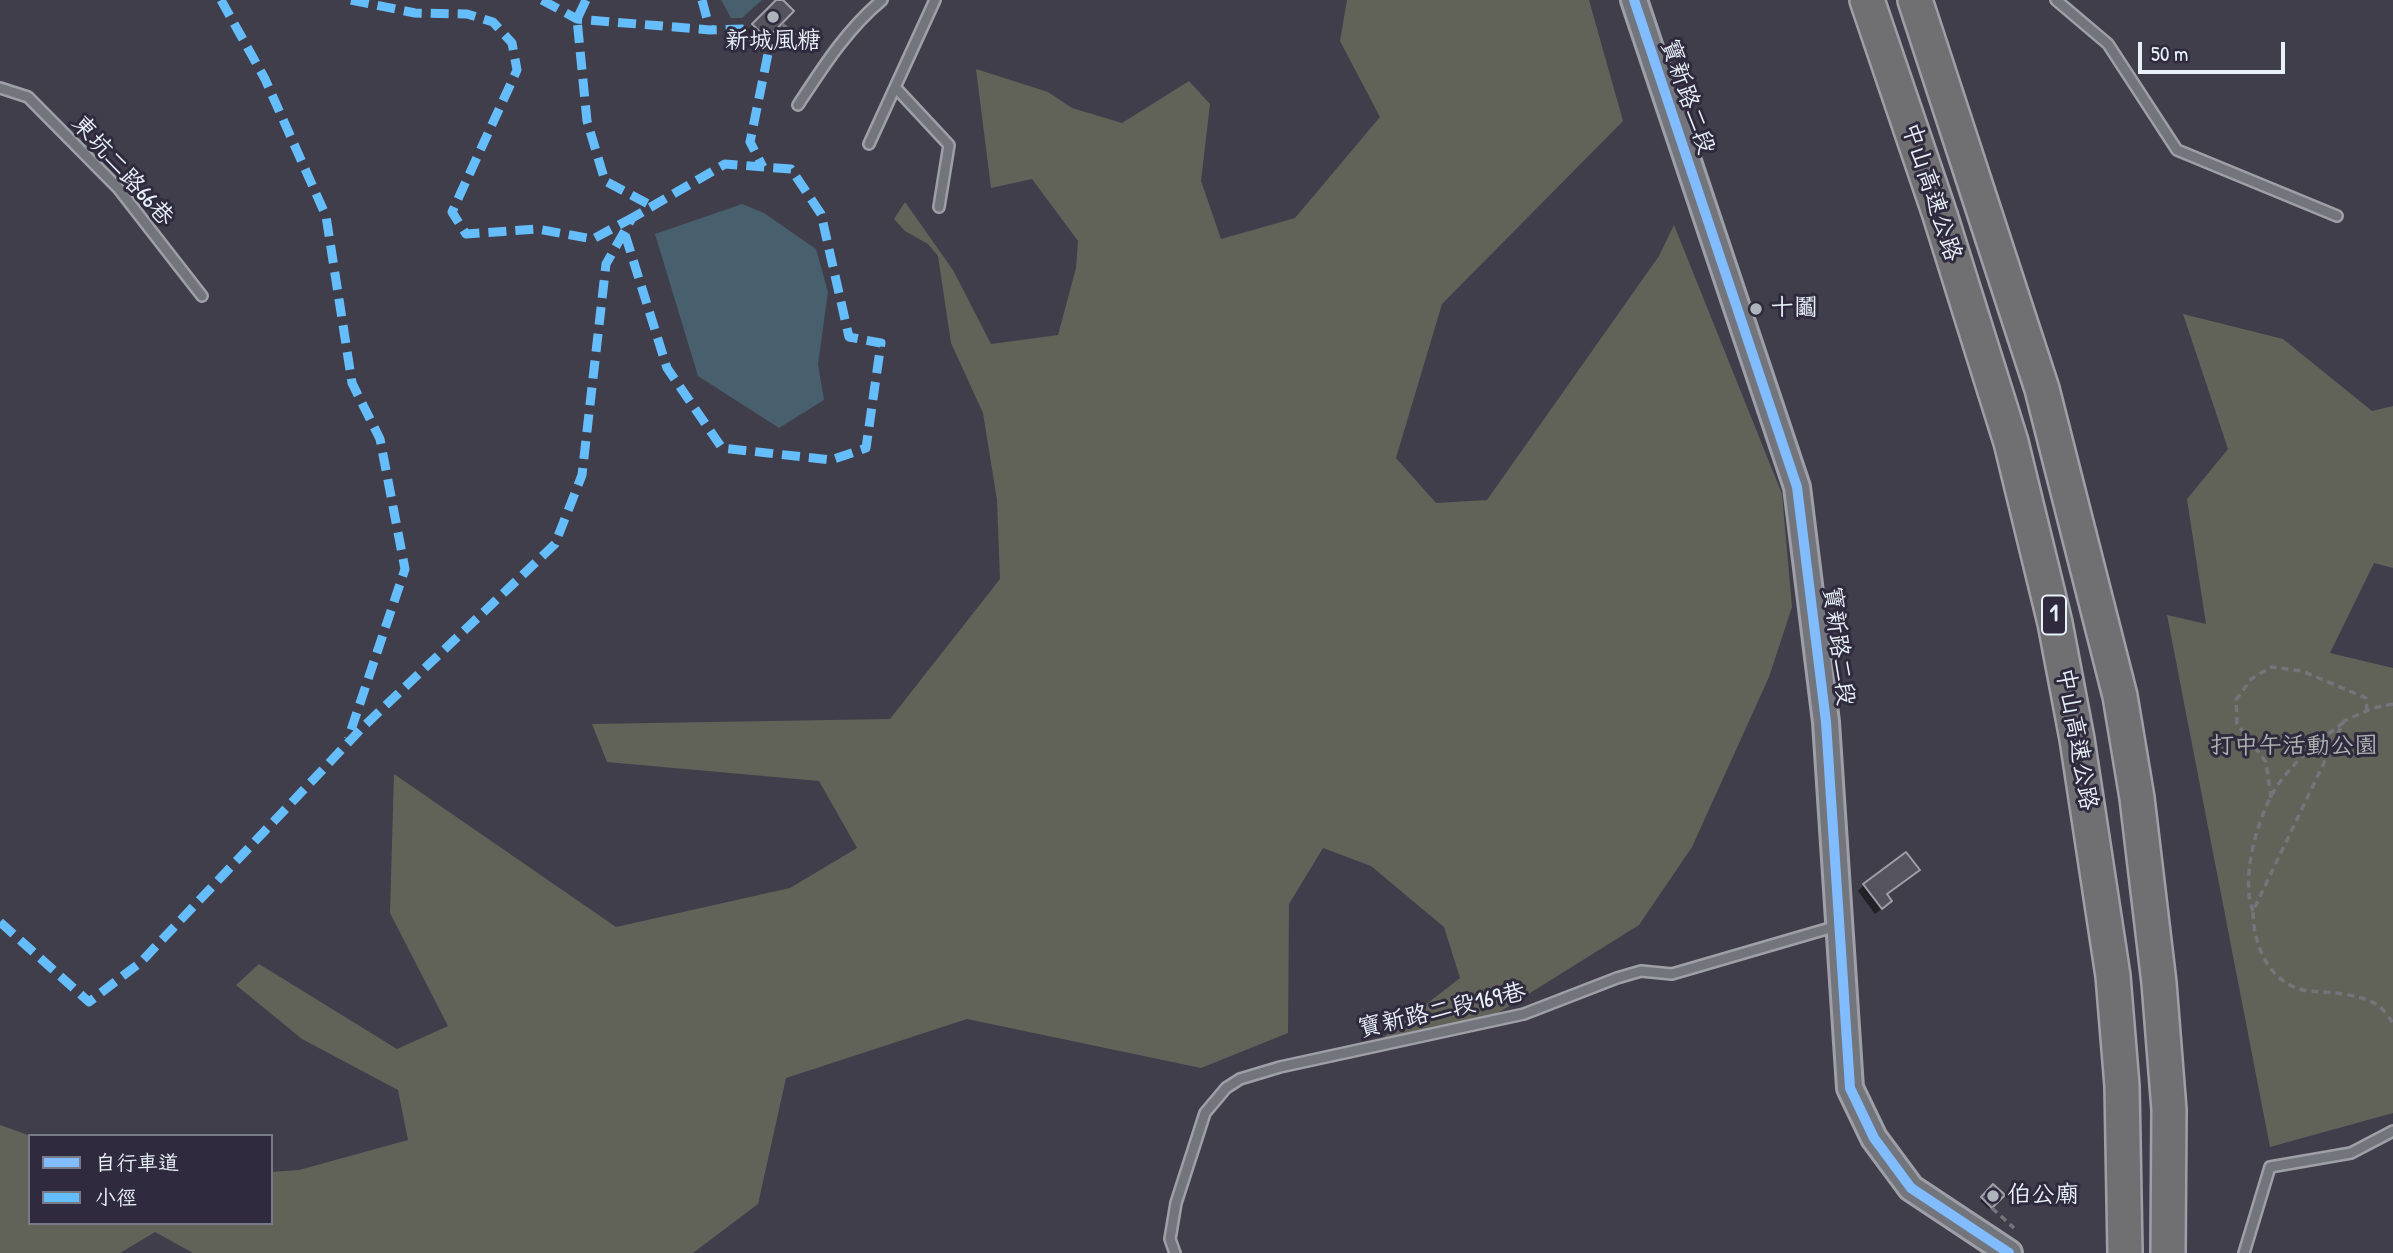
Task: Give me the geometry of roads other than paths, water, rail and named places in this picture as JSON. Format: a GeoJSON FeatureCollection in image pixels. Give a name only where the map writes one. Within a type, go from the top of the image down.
{"type":"FeatureCollection","features":[{"type":"Feature","properties":{"kind":"highway","name":"中山高速公路"},"geometry":{"type":"LineString","coordinates":[[1867,0],[1940,215],[2011,442],[2055,623],[2077,739],[2113,976],[2122,1086],[2125,1253]]}},
{"type":"Feature","properties":{"kind":"highway","name":"中山高速公路"},"geometry":{"type":"LineString","coordinates":[[1915,0],[2042,389],[2120,696],[2137,798],[2159,983],[2169,1110],[2168,1253]]}},
{"type":"Feature","properties":{"kind":"street","name":"寶新路二段"},"geometry":{"type":"LineString","coordinates":[[1633,0],[1797,487],[1826,722],[1837,926],[1850,1088],[1874,1138],[1911,1188],[2009,1253]]}},
{"type":"Feature","properties":{"kind":"lane"},"geometry":{"type":"LineString","coordinates":[[798,104],[826,62],[863,16],[882,0]]}},
{"type":"Feature","properties":{"kind":"lane"},"geometry":{"type":"LineString","coordinates":[[869,144],[935,0]]}},
{"type":"Feature","properties":{"kind":"lane"},"geometry":{"type":"LineString","coordinates":[[2056,0],[2108,44],[2177,150],[2337,216]]}},
{"type":"Feature","properties":{"kind":"lane","name":"東坑二路66巷"},"geometry":{"type":"LineString","coordinates":[[0,88],[28,97],[118,188],[202,296]]}},
{"type":"Feature","properties":{"kind":"lane"},"geometry":{"type":"LineString","coordinates":[[895,88],[949,145],[939,207]]}},
{"type":"Feature","properties":{"kind":"lane","name":"寶新路二段169巷"},"geometry":{"type":"LineString","coordinates":[[1175,1253],[1170,1239],[1176,1203],[1205,1113],[1226,1088],[1240,1079],[1280,1067],[1524,1014],[1641,971],[1672,974],[1837,926]]}},
{"type":"Feature","properties":{"kind":"lane"},"geometry":{"type":"LineString","coordinates":[[2244,1253],[2270,1167],[2351,1153],[2393,1131]]}},
{"type":"Feature","properties":{"kind":"water"},"geometry":{"type":"Polygon","coordinates":[[[721,0],[762,0],[742,18],[731,18],[721,0]]]}},
{"type":"Feature","properties":{"kind":"water"},"geometry":{"type":"Polygon","coordinates":[[[742,204],[764,213],[816,249],[828,292],[818,364],[824,400],[779,428],[698,376],[655,234],[742,204]]]}},
{"type":"Feature","properties":{"kind":"place","name":"新城風糖"},"geometry":{"type":"Point","coordinates":[773,17]}},
{"type":"Feature","properties":{"kind":"place","name":"十鬮"},"geometry":{"type":"Point","coordinates":[1756,309]}},
{"type":"Feature","properties":{"kind":"place","name":"伯公廟"},"geometry":{"type":"Point","coordinates":[1993,1196]}},
{"type":"Feature","properties":{"kind":"park label","name":"打中午活動公園"},"geometry":{"type":"Point","coordinates":[2294,747]}}]}
